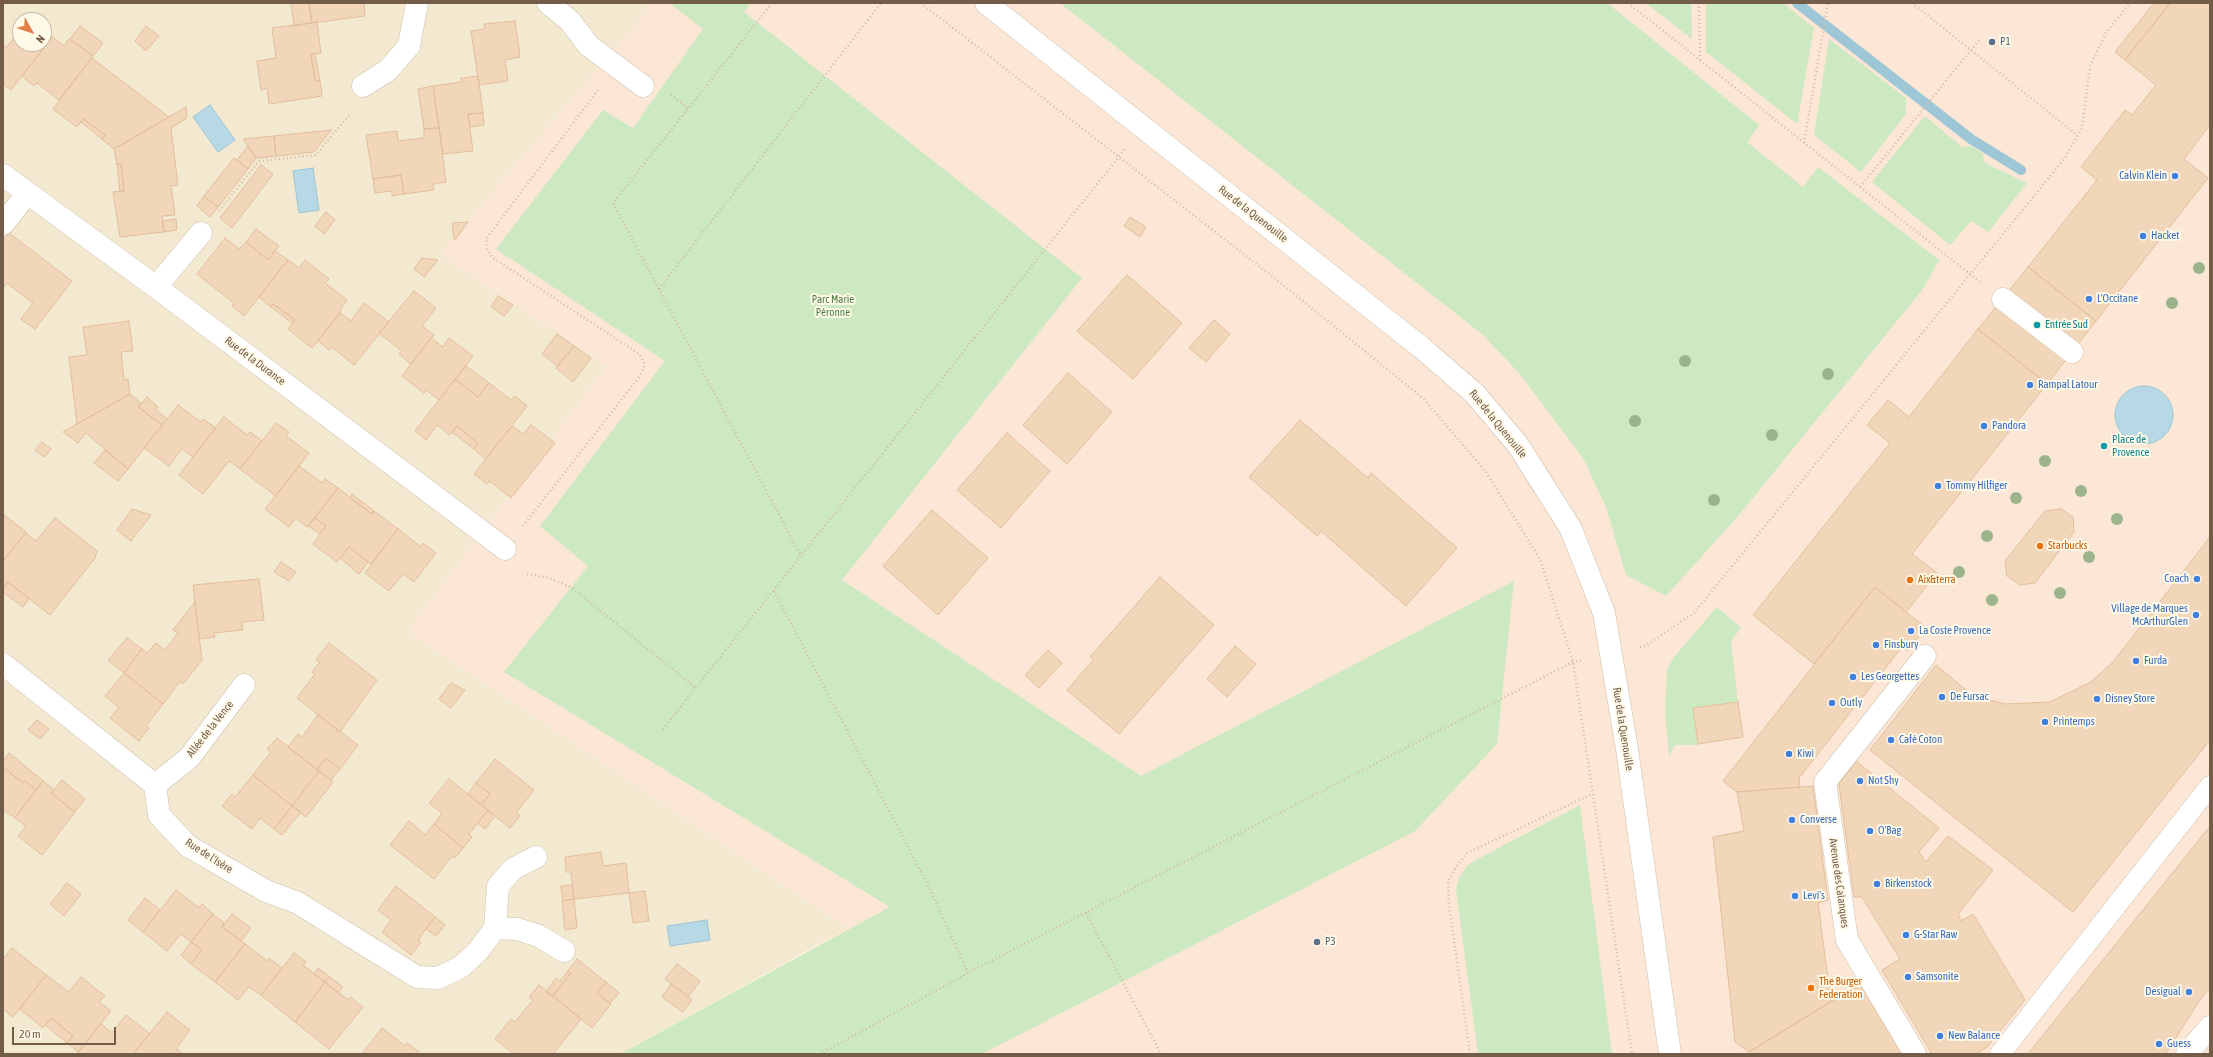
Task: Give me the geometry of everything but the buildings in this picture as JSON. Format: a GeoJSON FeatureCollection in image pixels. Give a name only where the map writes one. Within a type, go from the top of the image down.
{"type":"FeatureCollection","features":[{"type":"Feature","properties":{"kind":"street"},"geometry":{"type":"LineString","coordinates":[[363,86],[388,70],[409,46],[417,3]]}},
{"type":"Feature","properties":{"kind":"street"},"geometry":{"type":"LineString","coordinates":[[548,3],[570,21],[589,46],[643,86]]}},
{"type":"Feature","properties":{"kind":"street","name":"Rue de la Quenouille"},"geometry":{"type":"LineString","coordinates":[[986,3],[1422,348],[1475,394],[1518,445],[1571,529],[1604,613],[1627,749],[1670,1054]]}},
{"type":"Feature","properties":{"kind":"street","name":"Rue de la Durance"},"geometry":{"type":"LineString","coordinates":[[3,175],[156,287],[505,549]]}},
{"type":"Feature","properties":{"kind":"street"},"geometry":{"type":"LineString","coordinates":[[3,224],[27,194]]}},
{"type":"Feature","properties":{"kind":"street"},"geometry":{"type":"LineString","coordinates":[[156,287],[201,233]]}},
{"type":"Feature","properties":{"kind":"street"},"geometry":{"type":"LineString","coordinates":[[2003,299],[2072,352]]}},
{"type":"Feature","properties":{"kind":"street","name":"Avenue des Calanques"},"geometry":{"type":"LineString","coordinates":[[1915,1054],[1847,940],[1825,782],[1925,656]]}},
{"type":"Feature","properties":{"kind":"street"},"geometry":{"type":"LineString","coordinates":[[3,664],[155,785]]}},
{"type":"Feature","properties":{"kind":"street","name":"Allée de la Vence"},"geometry":{"type":"LineString","coordinates":[[155,785],[189,758],[244,685]]}},
{"type":"Feature","properties":{"kind":"street","name":"Rue de l'Isère"},"geometry":{"type":"LineString","coordinates":[[155,785],[159,815],[188,846],[266,892],[298,903],[417,977],[438,978],[461,967],[478,951],[495,928]]}},
{"type":"Feature","properties":{"kind":"street"},"geometry":{"type":"LineString","coordinates":[[536,856],[513,869],[498,886],[495,928],[517,929],[539,936],[564,951]]}},
{"type":"Feature","properties":{"kind":"street"},"geometry":{"type":"LineString","coordinates":[[2188,1054],[2210,1027]]}},
{"type":"Feature","properties":{"kind":"lane"},"geometry":{"type":"LineString","coordinates":[[2000,1054],[2210,786]]}},
{"type":"Feature","properties":{"kind":"path"},"geometry":{"type":"LineString","coordinates":[[772,3],[613,203],[801,556]]}},
{"type":"Feature","properties":{"kind":"path"},"geometry":{"type":"LineString","coordinates":[[658,289],[881,3]]}},
{"type":"Feature","properties":{"kind":"path"},"geometry":{"type":"LineString","coordinates":[[921,3],[1120,156],[1321,315],[1424,399],[1486,472],[1540,559],[1573,662],[1632,1054]]}},
{"type":"Feature","properties":{"kind":"path"},"geometry":{"type":"LineString","coordinates":[[1628,3],[2003,299]]}},
{"type":"Feature","properties":{"kind":"path"},"geometry":{"type":"LineString","coordinates":[[1699,3],[1700,60]]}},
{"type":"Feature","properties":{"kind":"path"},"geometry":{"type":"LineString","coordinates":[[1804,143],[1828,3]]}},
{"type":"Feature","properties":{"kind":"path"},"geometry":{"type":"LineString","coordinates":[[1912,3],[2077,135]]}},
{"type":"Feature","properties":{"kind":"path"},"geometry":{"type":"LineString","coordinates":[[1647,645],[1694,613],[1969,273],[2065,158],[2082,128],[2090,66],[2106,33],[2130,3]]}},
{"type":"Feature","properties":{"kind":"path"},"geometry":{"type":"LineString","coordinates":[[1860,187],[1980,39]]}},
{"type":"Feature","properties":{"kind":"path"},"geometry":{"type":"LineString","coordinates":[[505,549],[640,376],[646,364],[639,354],[492,258],[487,250],[486,240],[616,66]]}},
{"type":"Feature","properties":{"kind":"path"},"geometry":{"type":"LineString","coordinates":[[201,233],[259,161],[316,155],[350,117],[363,86]]}},
{"type":"Feature","properties":{"kind":"path"},"geometry":{"type":"LineString","coordinates":[[663,729],[1142,127]]}},
{"type":"Feature","properties":{"kind":"path"},"geometry":{"type":"LineString","coordinates":[[526,574],[549,578],[571,587],[696,688]]}},
{"type":"Feature","properties":{"kind":"path"},"geometry":{"type":"LineString","coordinates":[[774,591],[929,887],[968,973]]}},
{"type":"Feature","properties":{"kind":"path"},"geometry":{"type":"LineString","coordinates":[[820,1054],[968,973],[1573,662]]}},
{"type":"Feature","properties":{"kind":"path"},"geometry":{"type":"LineString","coordinates":[[1470,1054],[1449,905],[1448,881],[1467,853],[1592,794]]}},
{"type":"Feature","properties":{"kind":"path"},"geometry":{"type":"LineString","coordinates":[[1086,912],[1161,1054]]}},
{"type":"Feature","properties":{"kind":"shaded area"},"geometry":{"type":"Polygon","coordinates":[[[3,3],[654,3],[440,254],[607,366],[408,631],[848,928],[620,1054],[3,1054],[3,3]]]}},
{"type":"Feature","properties":{"kind":"shaded area"},"geometry":{"type":"Polygon","coordinates":[[[654,3],[2210,3],[2210,1054],[636,1054],[848,928],[408,631],[607,366],[440,254],[654,3]]]}},
{"type":"Feature","properties":{"kind":"green space","name":"Parc Marie Péronne"},"geometry":{"type":"Polygon","coordinates":[[[669,3],[751,3],[744,12],[1082,278],[842,580],[1141,776],[1514,581],[1497,744],[1415,831],[982,1054],[620,1054],[890,907],[504,672],[588,566],[540,526],[665,361],[496,249],[603,110],[633,128],[703,29],[669,3]]]}},
{"type":"Feature","properties":{"kind":"green space"},"geometry":{"type":"Polygon","coordinates":[[[1060,3],[1607,3],[1759,125],[1747,142],[1803,187],[1818,167],[1939,260],[1923,289],[1739,515],[1666,596],[1626,575],[1606,507],[1583,458],[1519,373],[1482,334],[1060,3]]]}},
{"type":"Feature","properties":{"kind":"green space"},"geometry":{"type":"Polygon","coordinates":[[[1646,3],[1691,3],[1692,39],[1646,3]]]}},
{"type":"Feature","properties":{"kind":"green space"},"geometry":{"type":"Polygon","coordinates":[[[1706,3],[1783,3],[1814,28],[1797,124],[1706,52],[1706,3]]]}},
{"type":"Feature","properties":{"kind":"green space"},"geometry":{"type":"Polygon","coordinates":[[[1829,39],[1906,98],[1906,114],[1861,172],[1814,135],[1829,39]]]}},
{"type":"Feature","properties":{"kind":"green space"},"geometry":{"type":"Polygon","coordinates":[[[1925,116],[1962,147],[1971,146],[1982,153],[1985,163],[2027,183],[1988,232],[1971,221],[1950,245],[1872,182],[1925,116]]]}},
{"type":"Feature","properties":{"kind":"green space"},"geometry":{"type":"Polygon","coordinates":[[[1717,607],[1741,628],[1731,641],[1738,702],[1693,708],[1699,745],[1675,745],[1669,756],[1665,711],[1667,670],[1674,657],[1717,607]]]}},
{"type":"Feature","properties":{"kind":"green space"},"geometry":{"type":"Polygon","coordinates":[[[1580,805],[1612,1054],[1478,1054],[1456,890],[1459,878],[1468,865],[1580,805]]]}},
{"type":"Feature","properties":{"kind":"water"},"geometry":{"type":"Polygon","coordinates":[[[210,105],[235,140],[218,152],[193,117],[210,105]]]}},
{"type":"Feature","properties":{"kind":"water"},"geometry":{"type":"Polygon","coordinates":[[[313,168],[319,210],[299,213],[293,171],[313,168]]]}},
{"type":"Feature","properties":{"kind":"water"},"geometry":{"type":"Polygon","coordinates":[[[2138,386],[2150,386],[2165,394],[2173,409],[2173,421],[2165,436],[2150,444],[2138,444],[2123,436],[2115,421],[2115,409],[2123,394],[2138,386]]]}},
{"type":"Feature","properties":{"kind":"water"},"geometry":{"type":"Polygon","coordinates":[[[707,920],[710,940],[670,946],[667,926],[707,920]]]}},
{"type":"Feature","properties":{"kind":"waterway"},"geometry":{"type":"LineString","coordinates":[[1797,3],[1971,139],[2021,170]]}},
{"type":"Feature","properties":{"kind":"place","name":"P1"},"geometry":{"type":"Point","coordinates":[1992,42]}},
{"type":"Feature","properties":{"kind":"place","name":"Calvin Klein"},"geometry":{"type":"Point","coordinates":[2175,176]}},
{"type":"Feature","properties":{"kind":"place","name":"Hacket"},"geometry":{"type":"Point","coordinates":[2143,236]}},
{"type":"Feature","properties":{"kind":"place","name":"L'Occitane"},"geometry":{"type":"Point","coordinates":[2089,299]}},
{"type":"Feature","properties":{"kind":"place","name":"Entrée Sud"},"geometry":{"type":"Point","coordinates":[2037,325]}},
{"type":"Feature","properties":{"kind":"place","name":"Rampal Latour"},"geometry":{"type":"Point","coordinates":[2030,385]}},
{"type":"Feature","properties":{"kind":"place","name":"Pandora"},"geometry":{"type":"Point","coordinates":[1984,426]}},
{"type":"Feature","properties":{"kind":"place","name":"Place de Provence"},"geometry":{"type":"Point","coordinates":[2104,446]}},
{"type":"Feature","properties":{"kind":"place","name":"Tommy Hilfiger"},"geometry":{"type":"Point","coordinates":[1938,486]}},
{"type":"Feature","properties":{"kind":"place","name":"Starbucks"},"geometry":{"type":"Point","coordinates":[2040,546]}},
{"type":"Feature","properties":{"kind":"place","name":"Coach"},"geometry":{"type":"Point","coordinates":[2197,579]}},
{"type":"Feature","properties":{"kind":"place","name":"Aix&terra"},"geometry":{"type":"Point","coordinates":[1910,580]}},
{"type":"Feature","properties":{"kind":"place","name":"Village de Marques McArthurGlen"},"geometry":{"type":"Point","coordinates":[2196,615]}},
{"type":"Feature","properties":{"kind":"place","name":"La Coste Provence"},"geometry":{"type":"Point","coordinates":[1911,631]}},
{"type":"Feature","properties":{"kind":"place","name":"Finsbury"},"geometry":{"type":"Point","coordinates":[1876,645]}},
{"type":"Feature","properties":{"kind":"place","name":"Furda"},"geometry":{"type":"Point","coordinates":[2136,661]}},
{"type":"Feature","properties":{"kind":"place","name":"Les Georgettes"},"geometry":{"type":"Point","coordinates":[1853,677]}},
{"type":"Feature","properties":{"kind":"place","name":"De Fursac"},"geometry":{"type":"Point","coordinates":[1942,697]}},
{"type":"Feature","properties":{"kind":"place","name":"Disney Store"},"geometry":{"type":"Point","coordinates":[2097,699]}},
{"type":"Feature","properties":{"kind":"place","name":"Outly"},"geometry":{"type":"Point","coordinates":[1832,703]}},
{"type":"Feature","properties":{"kind":"place","name":"Printemps"},"geometry":{"type":"Point","coordinates":[2045,722]}},
{"type":"Feature","properties":{"kind":"place","name":"Café Coton"},"geometry":{"type":"Point","coordinates":[1891,740]}},
{"type":"Feature","properties":{"kind":"place","name":"Kiwi"},"geometry":{"type":"Point","coordinates":[1789,754]}},
{"type":"Feature","properties":{"kind":"place","name":"Not Shy"},"geometry":{"type":"Point","coordinates":[1860,781]}},
{"type":"Feature","properties":{"kind":"place","name":"Converse"},"geometry":{"type":"Point","coordinates":[1792,820]}},
{"type":"Feature","properties":{"kind":"place","name":"O'Bag"},"geometry":{"type":"Point","coordinates":[1870,831]}},
{"type":"Feature","properties":{"kind":"place","name":"Birkenstock"},"geometry":{"type":"Point","coordinates":[1877,884]}},
{"type":"Feature","properties":{"kind":"place","name":"Levi's"},"geometry":{"type":"Point","coordinates":[1795,896]}},
{"type":"Feature","properties":{"kind":"place","name":"G-Star Raw"},"geometry":{"type":"Point","coordinates":[1906,935]}},
{"type":"Feature","properties":{"kind":"place","name":"P3"},"geometry":{"type":"Point","coordinates":[1317,942]}},
{"type":"Feature","properties":{"kind":"place","name":"Samsonite"},"geometry":{"type":"Point","coordinates":[1908,977]}},
{"type":"Feature","properties":{"kind":"place","name":"The Burger Federation"},"geometry":{"type":"Point","coordinates":[1811,988]}},
{"type":"Feature","properties":{"kind":"place","name":"Desigual"},"geometry":{"type":"Point","coordinates":[2189,992]}},
{"type":"Feature","properties":{"kind":"place","name":"New Balance"},"geometry":{"type":"Point","coordinates":[1940,1036]}},
{"type":"Feature","properties":{"kind":"place","name":"Guess"},"geometry":{"type":"Point","coordinates":[2159,1044]}}]}
